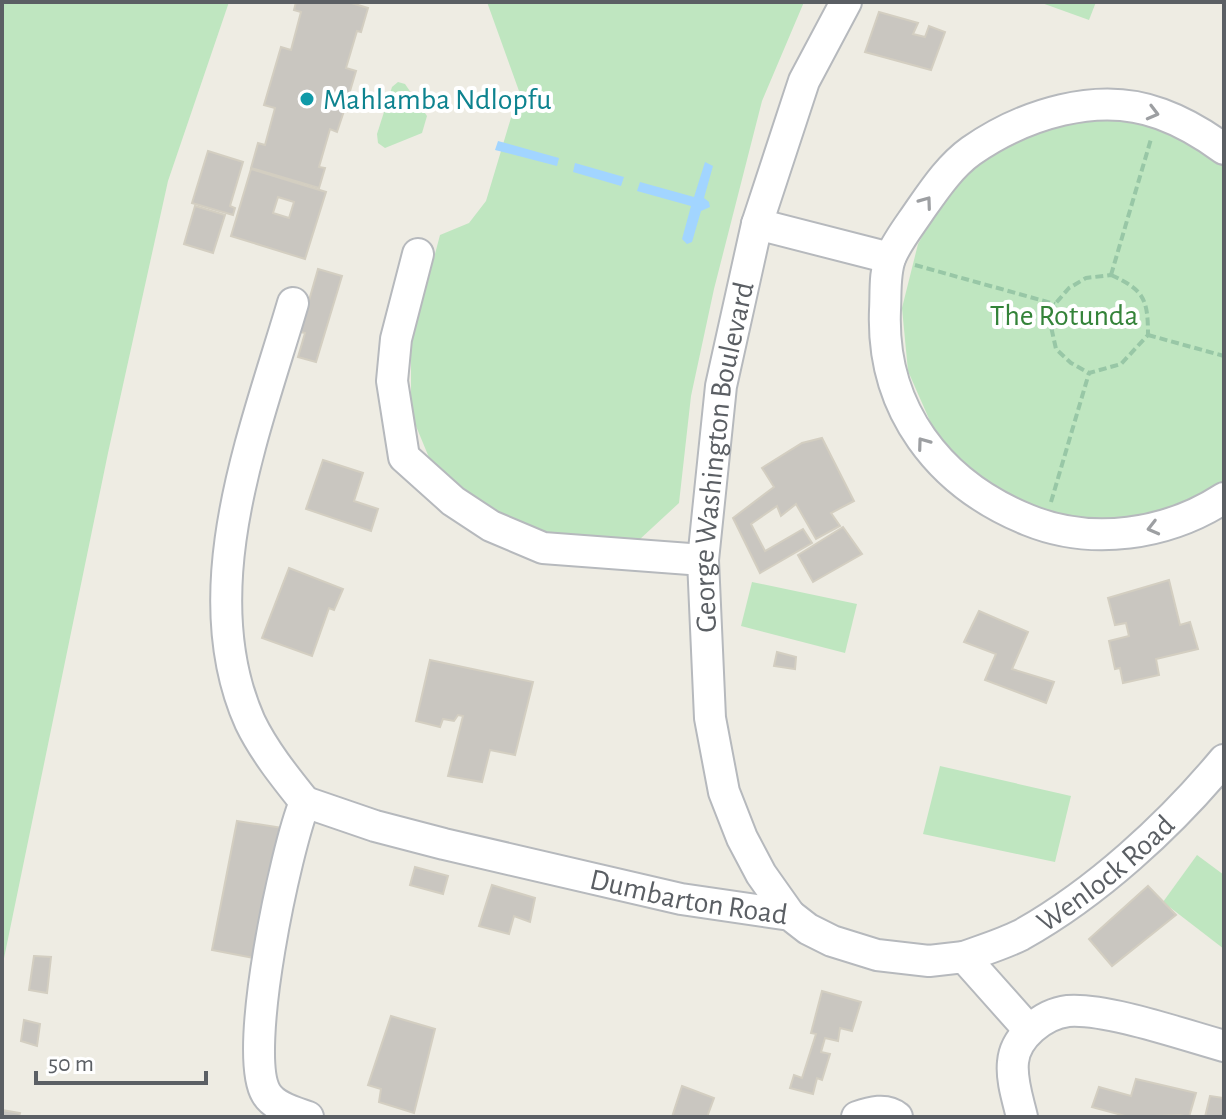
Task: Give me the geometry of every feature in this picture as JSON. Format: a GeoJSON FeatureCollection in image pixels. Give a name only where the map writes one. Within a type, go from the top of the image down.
{"type":"FeatureCollection","features":[{"type":"Feature","properties":{"kind":"street","name":"George Washington Boulevard"},"geometry":{"type":"LineString","coordinates":[[790,915],[761,874],[742,838],[724,792],[710,718],[703,560],[721,386],[757,224],[804,81],[846,2]]}},
{"type":"Feature","properties":{"kind":"street"},"geometry":{"type":"LineString","coordinates":[[1224,149],[1159,113],[1098,106],[1059,110],[1029,120],[970,152],[943,179],[890,258],[885,319],[888,357],[913,430],[932,455],[954,476],[992,504],[1043,527],[1093,536],[1151,530],[1203,512],[1224,498]]}},
{"type":"Feature","properties":{"kind":"street"},"geometry":{"type":"LineString","coordinates":[[757,224],[890,258]]}},
{"type":"Feature","properties":{"kind":"street"},"geometry":{"type":"LineString","coordinates":[[418,254],[396,339],[392,381],[404,457],[453,501],[478,518],[543,548],[703,560]]}},
{"type":"Feature","properties":{"kind":"street"},"geometry":{"type":"LineString","coordinates":[[293,303],[247,460],[233,520],[226,624],[232,668],[250,722],[268,754],[305,802],[292,842],[265,977],[260,1045],[266,1094],[278,1105],[308,1117]]}},
{"type":"Feature","properties":{"kind":"street","name":"Wenlock Road"},"geometry":{"type":"LineString","coordinates":[[964,957],[1021,935],[1133,855],[1224,760]]}},
{"type":"Feature","properties":{"kind":"street","name":"Dumbarton Road"},"geometry":{"type":"LineString","coordinates":[[305,802],[375,826],[503,858],[681,899],[790,915],[808,929],[832,941],[877,955],[929,961],[964,957]]}},
{"type":"Feature","properties":{"kind":"street"},"geometry":{"type":"LineString","coordinates":[[964,957],[1029,1030]]}},
{"type":"Feature","properties":{"kind":"street"},"geometry":{"type":"LineString","coordinates":[[1022,1117],[1012,1071],[1017,1047],[1029,1030],[1045,1019],[1066,1011],[1092,1013],[1224,1046]]}},
{"type":"Feature","properties":{"kind":"street"},"geometry":{"type":"LineString","coordinates":[[857,1117],[884,1111],[897,1117]]}},
{"type":"Feature","properties":{"kind":"path"},"geometry":{"type":"LineString","coordinates":[[1111,275],[1159,113]]}},
{"type":"Feature","properties":{"kind":"path"},"geometry":{"type":"LineString","coordinates":[[890,258],[1055,304]]}},
{"type":"Feature","properties":{"kind":"path"},"geometry":{"type":"LineString","coordinates":[[1111,275],[1125,281],[1143,296],[1148,316],[1148,335],[1121,364],[1089,373],[1071,363],[1056,349],[1050,322],[1055,304],[1069,288],[1086,278],[1111,275]]}},
{"type":"Feature","properties":{"kind":"path"},"geometry":{"type":"LineString","coordinates":[[1148,335],[1224,356]]}},
{"type":"Feature","properties":{"kind":"path"},"geometry":{"type":"LineString","coordinates":[[1043,527],[1089,373]]}},
{"type":"Feature","properties":{"kind":"green space"},"geometry":{"type":"Polygon","coordinates":[[[2,2],[229,2],[168,181],[108,453],[2,968],[2,2]]]}},
{"type":"Feature","properties":{"kind":"green space"},"geometry":{"type":"Polygon","coordinates":[[[487,2],[804,2],[762,101],[714,289],[691,396],[679,503],[639,540],[557,536],[490,515],[435,472],[411,414],[411,345],[440,235],[469,223],[486,201],[519,91],[487,2]]]}},
{"type":"Feature","properties":{"kind":"green space"},"geometry":{"type":"Polygon","coordinates":[[[1039,2],[1096,2],[1089,20],[1039,2]]]}},
{"type":"Feature","properties":{"kind":"green space"},"geometry":{"type":"Polygon","coordinates":[[[398,82],[405,84],[427,116],[422,133],[385,148],[378,143],[377,134],[392,87],[398,82]]]}},
{"type":"Feature","properties":{"kind":"green space","name":"The Rotunda"},"geometry":{"type":"Polygon","coordinates":[[[1122,119],[1181,133],[1224,160],[1224,484],[1152,518],[1085,522],[1003,496],[964,466],[933,428],[908,371],[902,308],[918,244],[938,208],[974,165],[1052,125],[1122,119]]]}},
{"type":"Feature","properties":{"kind":"green space"},"geometry":{"type":"Polygon","coordinates":[[[752,582],[857,604],[845,653],[741,626],[752,582]]]}},
{"type":"Feature","properties":{"kind":"green space"},"geometry":{"type":"Polygon","coordinates":[[[940,766],[1071,796],[1055,862],[923,834],[940,766]]]}},
{"type":"Feature","properties":{"kind":"green space"},"geometry":{"type":"Polygon","coordinates":[[[1197,855],[1224,875],[1224,949],[1163,902],[1197,855]]]}},
{"type":"Feature","properties":{"kind":"water"},"geometry":{"type":"Polygon","coordinates":[[[498,141],[559,158],[557,166],[495,150],[498,141]]]}},
{"type":"Feature","properties":{"kind":"water"},"geometry":{"type":"Polygon","coordinates":[[[705,162],[713,166],[704,198],[710,207],[701,211],[692,242],[687,244],[682,239],[691,206],[637,191],[640,182],[694,197],[705,162]]]}},
{"type":"Feature","properties":{"kind":"water"},"geometry":{"type":"Polygon","coordinates":[[[575,163],[624,177],[621,186],[573,172],[575,163]]]}},
{"type":"Feature","properties":{"kind":"building","name":"Mahlamba Ndlopfu"},"geometry":{"type":"Polygon","coordinates":[[[296,2],[348,2],[368,8],[361,32],[357,31],[346,68],[356,71],[345,108],[337,132],[330,129],[319,167],[325,168],[319,188],[251,168],[258,143],[265,145],[275,108],[264,105],[281,47],[291,50],[301,12],[294,10],[296,2]]]}},
{"type":"Feature","properties":{"kind":"building"},"geometry":{"type":"Polygon","coordinates":[[[879,12],[918,23],[913,34],[925,37],[929,26],[945,32],[931,70],[865,52],[879,12]]]}},
{"type":"Feature","properties":{"kind":"building"},"geometry":{"type":"Polygon","coordinates":[[[208,151],[243,162],[230,206],[235,208],[233,215],[192,203],[208,151]]]}},
{"type":"Feature","properties":{"kind":"building"},"geometry":{"type":"Polygon","coordinates":[[[251,169],[326,192],[305,259],[231,236],[251,169]],[[278,197],[273,213],[289,218],[294,202],[278,197]]]}},
{"type":"Feature","properties":{"kind":"building"},"geometry":{"type":"Polygon","coordinates":[[[195,206],[225,215],[213,253],[184,244],[195,206]]]}},
{"type":"Feature","properties":{"kind":"building"},"geometry":{"type":"Polygon","coordinates":[[[318,269],[342,276],[316,362],[298,357],[305,333],[300,332],[318,269]]]}},
{"type":"Feature","properties":{"kind":"building"},"geometry":{"type":"Polygon","coordinates":[[[822,438],[854,501],[831,513],[840,526],[816,539],[796,504],[781,516],[777,506],[751,524],[765,551],[803,529],[812,543],[760,573],[733,518],[774,487],[762,468],[802,443],[822,438]]]}},
{"type":"Feature","properties":{"kind":"building"},"geometry":{"type":"Polygon","coordinates":[[[323,460],[363,473],[354,501],[378,509],[371,531],[306,509],[323,460]]]}},
{"type":"Feature","properties":{"kind":"building"},"geometry":{"type":"Polygon","coordinates":[[[843,527],[862,554],[813,582],[798,555],[843,527]]]}},
{"type":"Feature","properties":{"kind":"building"},"geometry":{"type":"Polygon","coordinates":[[[289,568],[343,589],[334,610],[329,608],[312,656],[262,638],[289,568]]]}},
{"type":"Feature","properties":{"kind":"building"},"geometry":{"type":"Polygon","coordinates":[[[1169,580],[1180,625],[1190,622],[1198,649],[1156,659],[1159,675],[1123,683],[1120,668],[1115,669],[1109,641],[1129,636],[1126,623],[1115,625],[1108,598],[1169,580]]]}},
{"type":"Feature","properties":{"kind":"building"},"geometry":{"type":"Polygon","coordinates":[[[979,611],[1028,632],[1012,669],[1054,682],[1046,703],[985,680],[996,654],[964,642],[979,611]]]}},
{"type":"Feature","properties":{"kind":"building"},"geometry":{"type":"Polygon","coordinates":[[[777,652],[796,657],[795,669],[774,666],[777,652]]]}},
{"type":"Feature","properties":{"kind":"building"},"geometry":{"type":"Polygon","coordinates":[[[430,660],[533,682],[515,755],[490,750],[482,782],[448,776],[463,716],[458,715],[454,721],[443,719],[440,727],[416,721],[430,660]]]}},
{"type":"Feature","properties":{"kind":"building"},"geometry":{"type":"Polygon","coordinates":[[[237,821],[283,828],[254,958],[212,950],[237,821]]]}},
{"type":"Feature","properties":{"kind":"building"},"geometry":{"type":"Polygon","coordinates":[[[415,867],[448,876],[443,894],[410,885],[415,867]]]}},
{"type":"Feature","properties":{"kind":"building"},"geometry":{"type":"Polygon","coordinates":[[[492,885],[535,898],[530,922],[514,916],[509,934],[479,926],[492,885]]]}},
{"type":"Feature","properties":{"kind":"building"},"geometry":{"type":"Polygon","coordinates":[[[1148,886],[1176,915],[1112,966],[1089,939],[1148,886]]]}},
{"type":"Feature","properties":{"kind":"building"},"geometry":{"type":"Polygon","coordinates":[[[34,956],[51,957],[47,993],[29,990],[34,956]]]}},
{"type":"Feature","properties":{"kind":"building"},"geometry":{"type":"Polygon","coordinates":[[[822,991],[861,1002],[852,1031],[840,1028],[838,1041],[825,1038],[821,1052],[830,1054],[822,1080],[817,1078],[813,1094],[790,1088],[794,1075],[802,1078],[816,1034],[811,1033],[822,991]]]}},
{"type":"Feature","properties":{"kind":"building"},"geometry":{"type":"Polygon","coordinates":[[[391,1016],[435,1029],[414,1113],[379,1102],[381,1089],[368,1085],[391,1016]]]}},
{"type":"Feature","properties":{"kind":"building"},"geometry":{"type":"Polygon","coordinates":[[[24,1020],[40,1024],[37,1046],[21,1041],[24,1020]]]}},
{"type":"Feature","properties":{"kind":"building"},"geometry":{"type":"Polygon","coordinates":[[[1136,1079],[1196,1093],[1189,1117],[1129,1117],[1092,1107],[1099,1087],[1131,1096],[1136,1079]]]}},
{"type":"Feature","properties":{"kind":"building"},"geometry":{"type":"Polygon","coordinates":[[[682,1086],[714,1098],[707,1117],[672,1117],[682,1086]]]}},
{"type":"Feature","properties":{"kind":"building"},"geometry":{"type":"Polygon","coordinates":[[[1210,1096],[1224,1098],[1224,1117],[1205,1117],[1210,1096]]]}},
{"type":"Feature","properties":{"kind":"building"},"geometry":{"type":"Polygon","coordinates":[[[2,1110],[20,1113],[19,1117],[2,1117],[2,1110]]]}},
{"type":"Feature","properties":{"kind":"place","name":"Mahlamba Ndlopfu"},"geometry":{"type":"Point","coordinates":[307,99]}}]}
